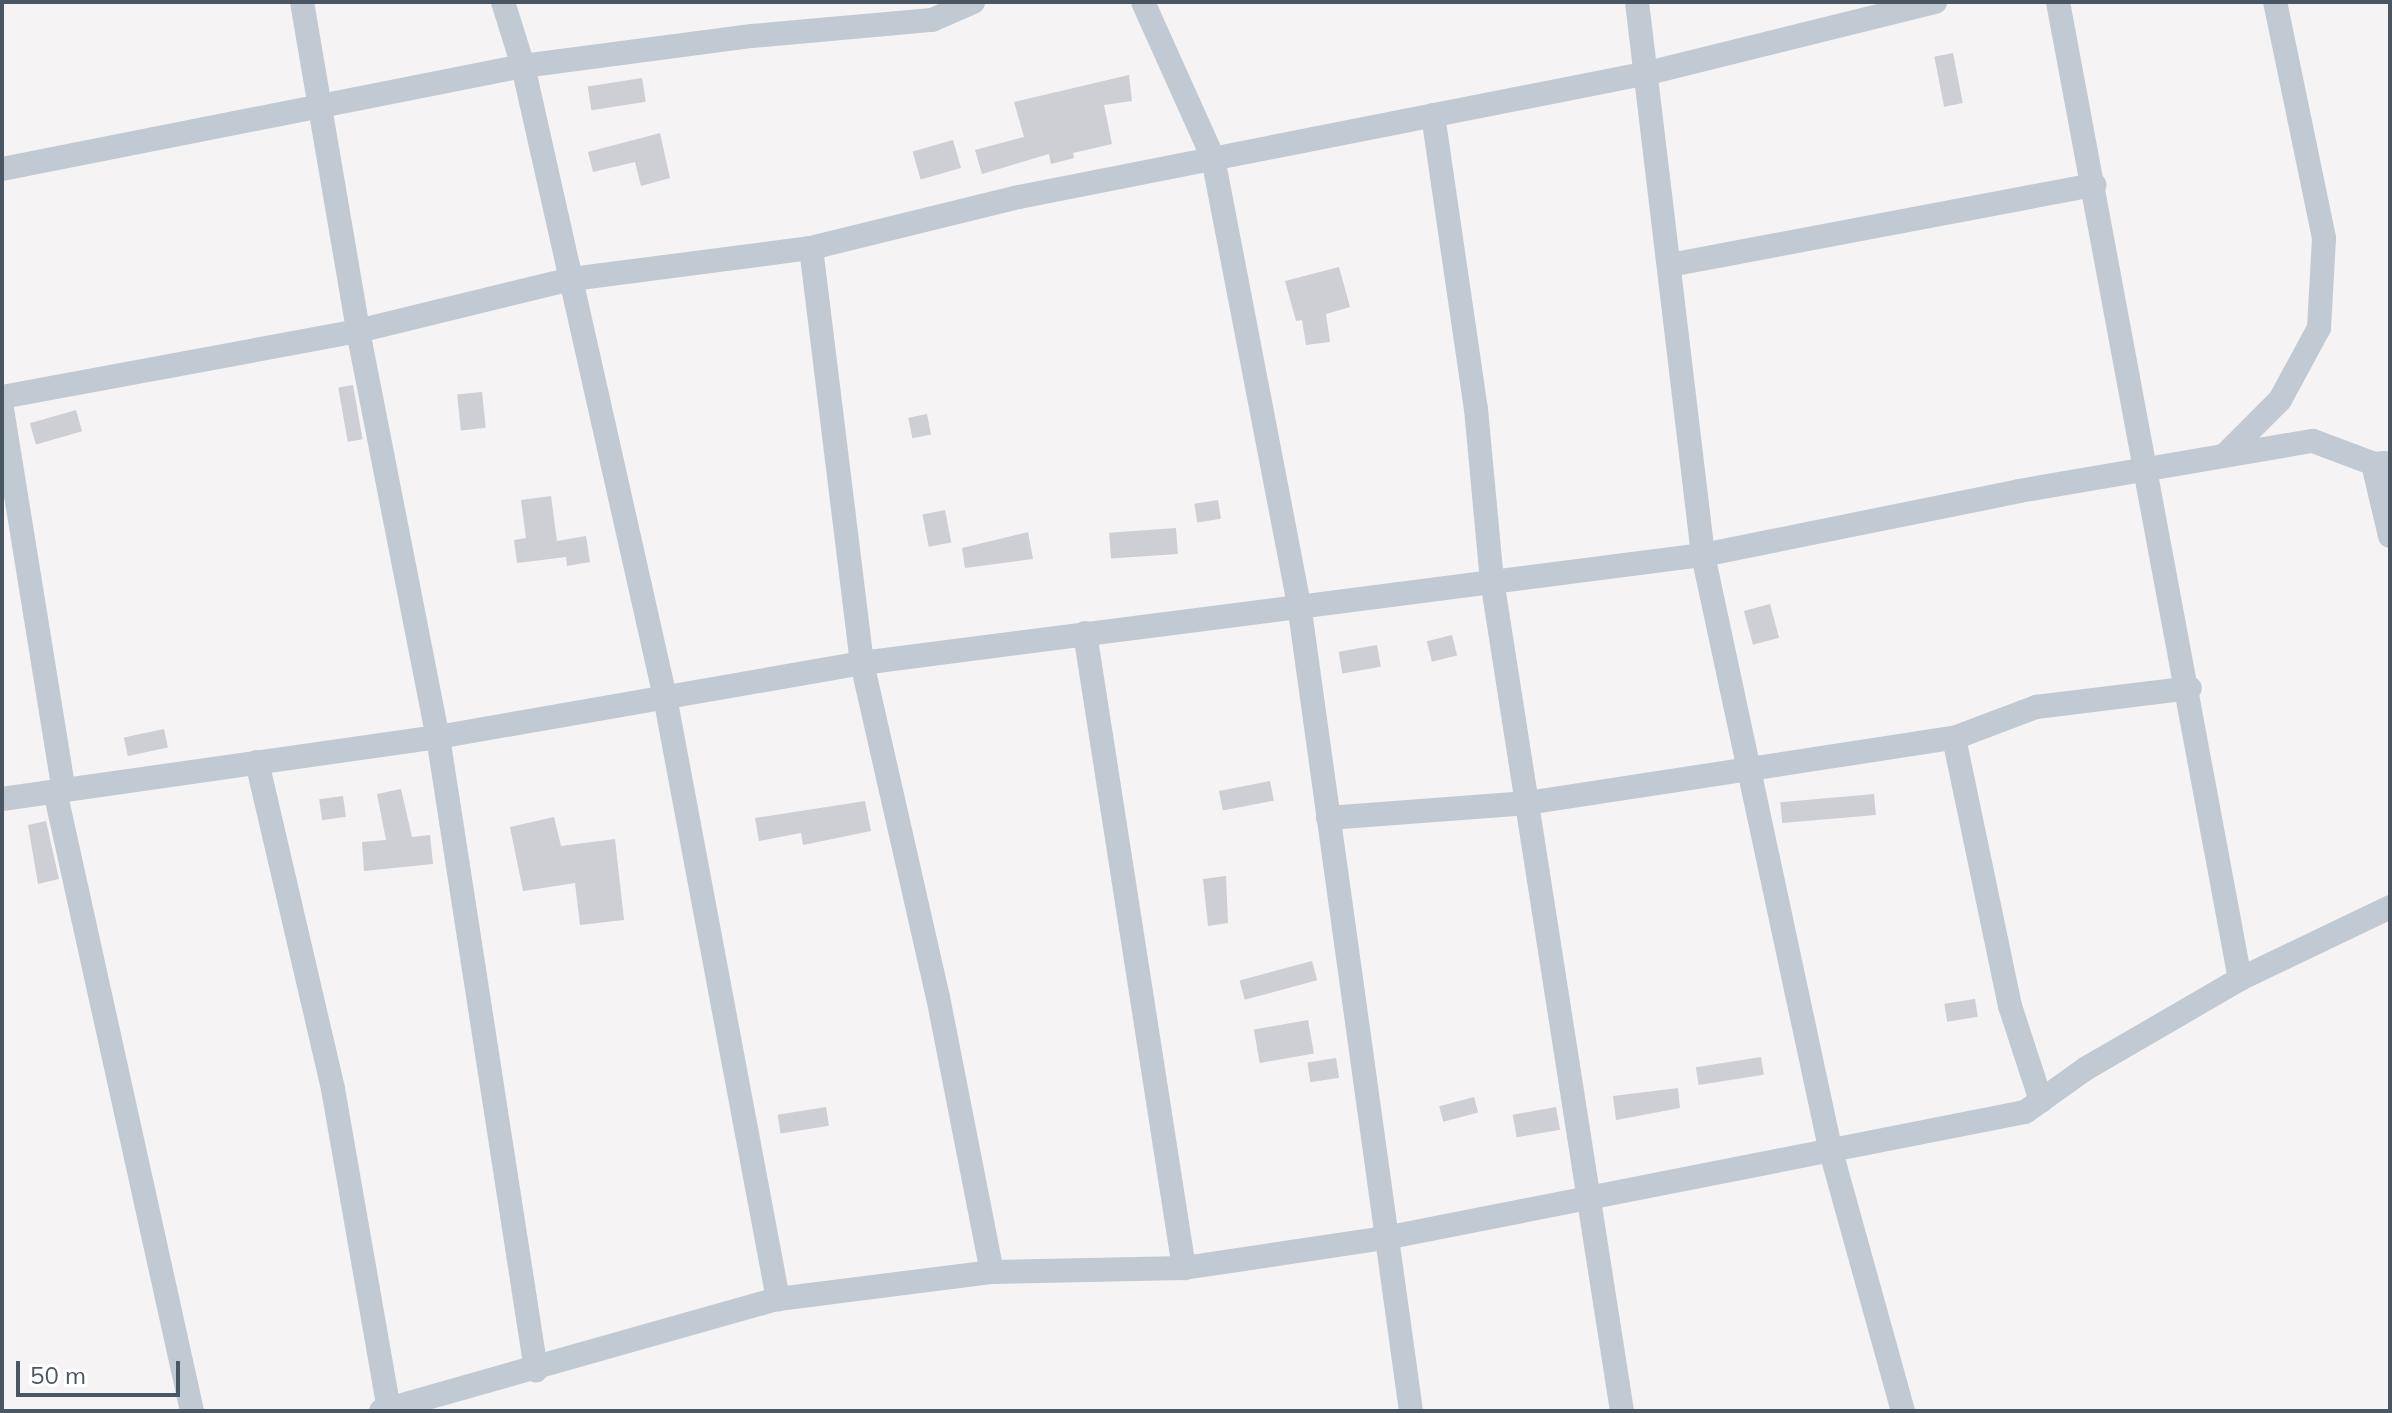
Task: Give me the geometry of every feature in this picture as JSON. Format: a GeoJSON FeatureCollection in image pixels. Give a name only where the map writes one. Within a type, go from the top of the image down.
{"type":"FeatureCollection","features":[{"type":"Feature","properties":{"kind":"street"},"geometry":{"type":"LineString","coordinates":[[302,2],[358,331],[438,737],[536,1370]]}},
{"type":"Feature","properties":{"kind":"street"},"geometry":{"type":"LineString","coordinates":[[503,2],[523,66],[665,697],[778,1299]]}},
{"type":"Feature","properties":{"kind":"street"},"geometry":{"type":"LineString","coordinates":[[2,169],[320,103],[523,66],[752,36],[932,20],[973,2]]}},
{"type":"Feature","properties":{"kind":"street"},"geometry":{"type":"LineString","coordinates":[[1143,2],[1213,158],[1299,604],[1411,1411]]}},
{"type":"Feature","properties":{"kind":"street"},"geometry":{"type":"LineString","coordinates":[[1637,2],[1648,73],[1703,555],[1830,1148],[1903,1411]]}},
{"type":"Feature","properties":{"kind":"street"},"geometry":{"type":"LineString","coordinates":[[2,397],[358,331],[572,279],[811,248],[1019,197],[1648,73],[1935,2]]}},
{"type":"Feature","properties":{"kind":"street"},"geometry":{"type":"LineString","coordinates":[[2058,2],[2190,688],[2240,979]]}},
{"type":"Feature","properties":{"kind":"street"},"geometry":{"type":"LineString","coordinates":[[2225,455],[2280,400],[2319,328],[2324,238],[2275,2]]}},
{"type":"Feature","properties":{"kind":"street"},"geometry":{"type":"LineString","coordinates":[[1433,115],[1476,409],[1492,580],[1622,1411]]}},
{"type":"Feature","properties":{"kind":"street"},"geometry":{"type":"LineString","coordinates":[[1670,265],[2095,185]]}},
{"type":"Feature","properties":{"kind":"street"},"geometry":{"type":"LineString","coordinates":[[811,248],[862,663],[938,997],[992,1272]]}},
{"type":"Feature","properties":{"kind":"street"},"geometry":{"type":"LineString","coordinates":[[2,409],[60,790],[192,1411]]}},
{"type":"Feature","properties":{"kind":"street"},"geometry":{"type":"LineString","coordinates":[[2,799],[438,737],[862,663],[1299,604],[1703,555],[2147,467],[2313,441],[2384,465],[2390,536]]}},
{"type":"Feature","properties":{"kind":"street"},"geometry":{"type":"LineString","coordinates":[[1085,633],[1184,1268]]}},
{"type":"Feature","properties":{"kind":"street"},"geometry":{"type":"LineString","coordinates":[[1328,818],[1527,803],[1954,738],[2036,707],[2190,688]]}},
{"type":"Feature","properties":{"kind":"street"},"geometry":{"type":"LineString","coordinates":[[1954,738],[2010,1006],[2041,1101]]}},
{"type":"Feature","properties":{"kind":"street"},"geometry":{"type":"LineString","coordinates":[[257,762],[333,1089],[385,1410],[536,1370],[778,1299],[992,1272],[1184,1268],[1385,1238],[2025,1112],[2240,979],[2390,907]]}},
{"type":"Feature","properties":{"kind":"building"},"geometry":{"type":"Polygon","coordinates":[[[1953,53],[1963,103],[1944,107],[1934,57],[1953,53]]]}},
{"type":"Feature","properties":{"kind":"building"},"geometry":{"type":"Polygon","coordinates":[[[1129,75],[1132,101],[1104,105],[1112,144],[1073,153],[1074,158],[1051,164],[1049,154],[982,174],[975,150],[1024,137],[1014,102],[1129,75]]]}},
{"type":"Feature","properties":{"kind":"building"},"geometry":{"type":"Polygon","coordinates":[[[642,78],[646,102],[591,110],[588,87],[642,78]]]}},
{"type":"Feature","properties":{"kind":"building"},"geometry":{"type":"Polygon","coordinates":[[[660,133],[670,178],[641,186],[635,162],[593,172],[588,152],[660,133]]]}},
{"type":"Feature","properties":{"kind":"building"},"geometry":{"type":"Polygon","coordinates":[[[953,140],[961,168],[921,179],[913,152],[953,140]]]}},
{"type":"Feature","properties":{"kind":"building"},"geometry":{"type":"Polygon","coordinates":[[[1339,267],[1350,307],[1326,314],[1330,342],[1306,345],[1302,320],[1296,321],[1285,281],[1339,267]]]}},
{"type":"Feature","properties":{"kind":"building"},"geometry":{"type":"Polygon","coordinates":[[[353,385],[363,439],[348,442],[338,388],[353,385]]]}},
{"type":"Feature","properties":{"kind":"building"},"geometry":{"type":"Polygon","coordinates":[[[482,392],[486,428],[461,430],[457,395],[482,392]]]}},
{"type":"Feature","properties":{"kind":"building"},"geometry":{"type":"Polygon","coordinates":[[[76,410],[82,431],[36,444],[30,423],[76,410]]]}},
{"type":"Feature","properties":{"kind":"building"},"geometry":{"type":"Polygon","coordinates":[[[927,414],[931,435],[912,438],[908,418],[927,414]]]}},
{"type":"Feature","properties":{"kind":"building"},"geometry":{"type":"Polygon","coordinates":[[[551,496],[557,541],[586,536],[590,562],[567,566],[566,557],[517,563],[514,540],[526,538],[521,500],[551,496]]]}},
{"type":"Feature","properties":{"kind":"building"},"geometry":{"type":"Polygon","coordinates":[[[1218,500],[1221,519],[1197,523],[1194,504],[1218,500]]]}},
{"type":"Feature","properties":{"kind":"building"},"geometry":{"type":"Polygon","coordinates":[[[945,510],[951,542],[929,547],[922,514],[945,510]]]}},
{"type":"Feature","properties":{"kind":"building"},"geometry":{"type":"Polygon","coordinates":[[[1176,528],[1178,554],[1111,559],[1109,533],[1176,528]]]}},
{"type":"Feature","properties":{"kind":"building"},"geometry":{"type":"Polygon","coordinates":[[[1028,532],[1033,559],[965,568],[962,548],[1028,532]]]}},
{"type":"Feature","properties":{"kind":"building"},"geometry":{"type":"Polygon","coordinates":[[[1770,604],[1779,638],[1753,645],[1744,611],[1770,604]]]}},
{"type":"Feature","properties":{"kind":"building"},"geometry":{"type":"Polygon","coordinates":[[[1452,635],[1457,655],[1432,662],[1427,641],[1452,635]]]}},
{"type":"Feature","properties":{"kind":"building"},"geometry":{"type":"Polygon","coordinates":[[[1377,645],[1381,667],[1342,673],[1339,652],[1377,645]]]}},
{"type":"Feature","properties":{"kind":"building"},"geometry":{"type":"Polygon","coordinates":[[[164,729],[168,748],[128,756],[124,738],[164,729]]]}},
{"type":"Feature","properties":{"kind":"building"},"geometry":{"type":"Polygon","coordinates":[[[1270,781],[1274,801],[1223,811],[1219,791],[1270,781]]]}},
{"type":"Feature","properties":{"kind":"building"},"geometry":{"type":"Polygon","coordinates":[[[401,789],[412,837],[430,835],[433,864],[364,871],[362,842],[386,840],[377,794],[401,789]]]}},
{"type":"Feature","properties":{"kind":"building"},"geometry":{"type":"Polygon","coordinates":[[[1874,794],[1876,815],[1782,823],[1780,802],[1874,794]]]}},
{"type":"Feature","properties":{"kind":"building"},"geometry":{"type":"Polygon","coordinates":[[[343,796],[346,817],[322,820],[319,799],[343,796]]]}},
{"type":"Feature","properties":{"kind":"building"},"geometry":{"type":"Polygon","coordinates":[[[865,801],[871,831],[803,845],[801,833],[759,841],[755,818],[865,801]]]}},
{"type":"Feature","properties":{"kind":"building"},"geometry":{"type":"Polygon","coordinates":[[[554,817],[561,846],[615,839],[624,920],[580,925],[575,883],[523,891],[510,827],[554,817]]]}},
{"type":"Feature","properties":{"kind":"building"},"geometry":{"type":"Polygon","coordinates":[[[46,821],[59,879],[38,884],[28,825],[46,821]]]}},
{"type":"Feature","properties":{"kind":"building"},"geometry":{"type":"Polygon","coordinates":[[[1226,876],[1228,923],[1208,926],[1203,879],[1226,876]]]}},
{"type":"Feature","properties":{"kind":"building"},"geometry":{"type":"Polygon","coordinates":[[[1312,961],[1317,980],[1245,1000],[1240,980],[1312,961]]]}},
{"type":"Feature","properties":{"kind":"building"},"geometry":{"type":"Polygon","coordinates":[[[1975,999],[1978,1017],[1947,1022],[1944,1004],[1975,999]]]}},
{"type":"Feature","properties":{"kind":"building"},"geometry":{"type":"Polygon","coordinates":[[[1308,1020],[1314,1053],[1260,1063],[1254,1030],[1308,1020]]]}},
{"type":"Feature","properties":{"kind":"building"},"geometry":{"type":"Polygon","coordinates":[[[1761,1057],[1764,1075],[1699,1085],[1696,1067],[1761,1057]]]}},
{"type":"Feature","properties":{"kind":"building"},"geometry":{"type":"Polygon","coordinates":[[[1336,1058],[1339,1078],[1310,1082],[1307,1063],[1336,1058]]]}},
{"type":"Feature","properties":{"kind":"building"},"geometry":{"type":"Polygon","coordinates":[[[1678,1088],[1680,1108],[1616,1120],[1613,1096],[1678,1088]]]}},
{"type":"Feature","properties":{"kind":"building"},"geometry":{"type":"Polygon","coordinates":[[[1474,1097],[1478,1112],[1443,1122],[1439,1106],[1474,1097]]]}},
{"type":"Feature","properties":{"kind":"building"},"geometry":{"type":"Polygon","coordinates":[[[826,1107],[829,1126],[781,1133],[778,1115],[826,1107]]]}},
{"type":"Feature","properties":{"kind":"building"},"geometry":{"type":"Polygon","coordinates":[[[1556,1107],[1560,1130],[1517,1137],[1513,1115],[1556,1107]]]}}]}
